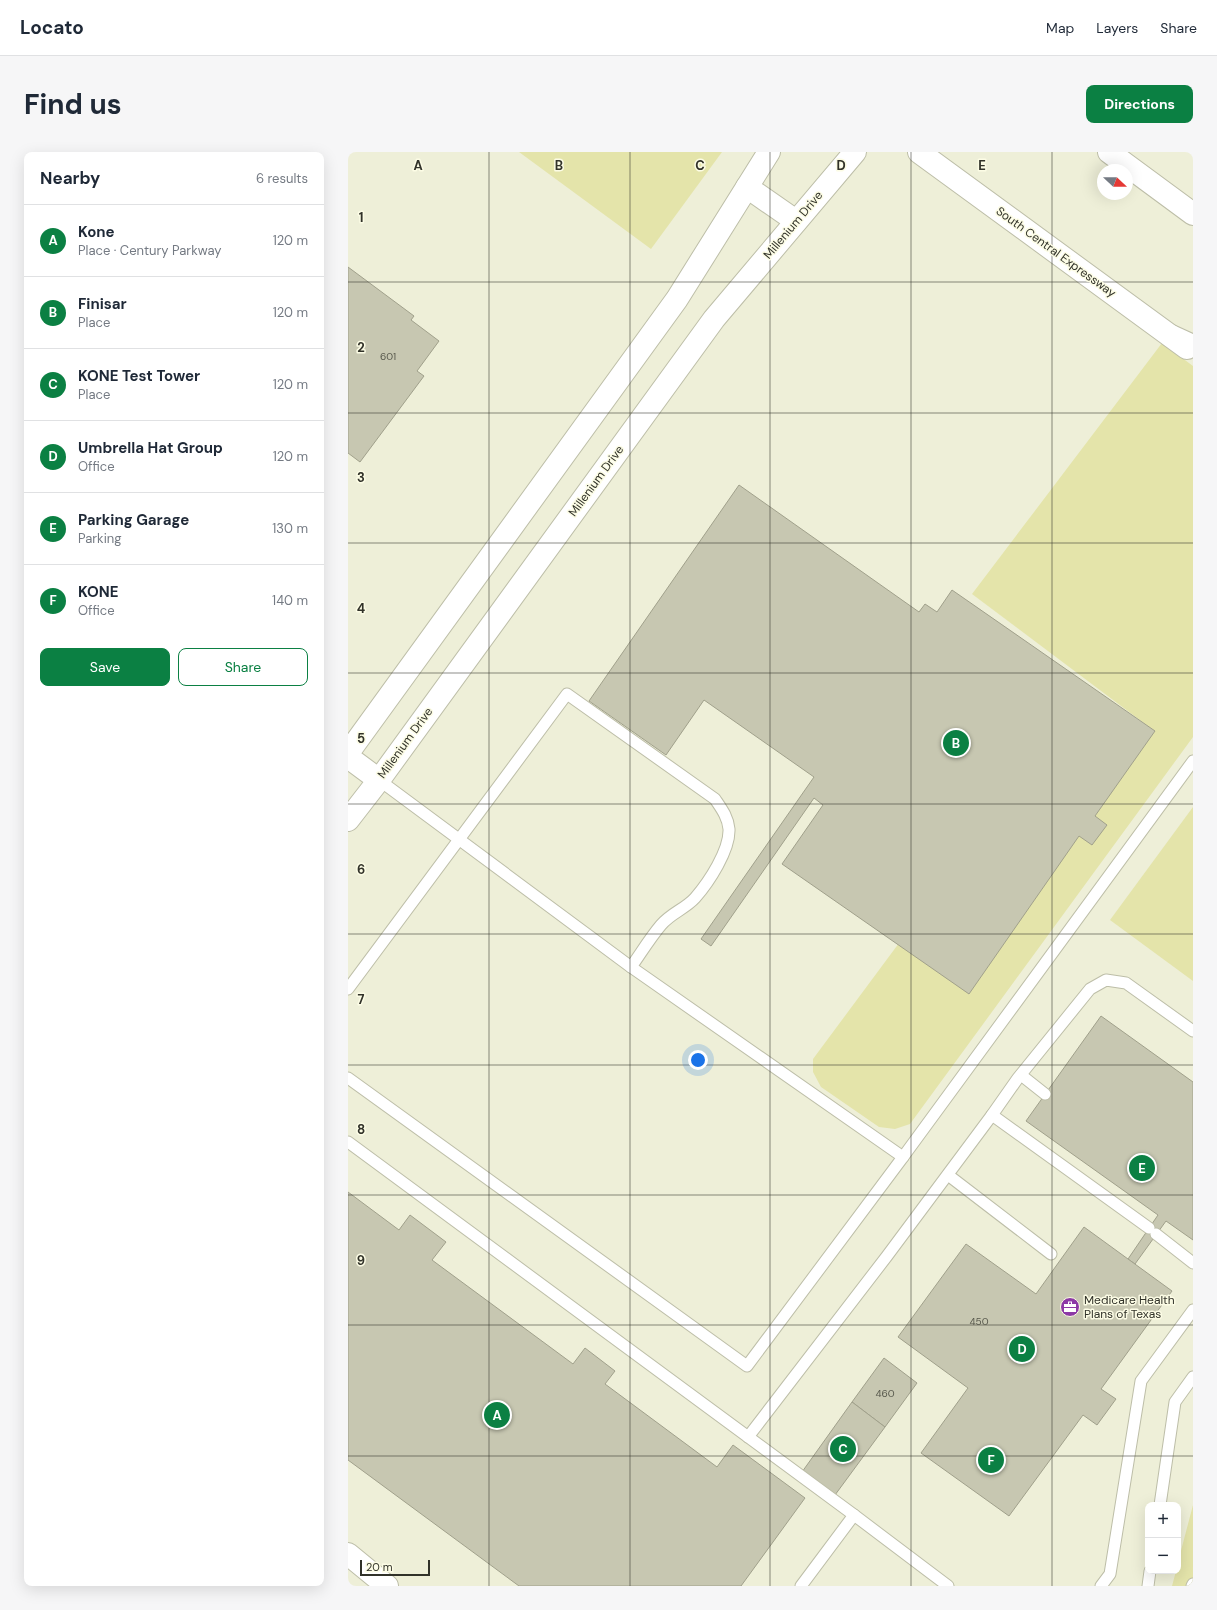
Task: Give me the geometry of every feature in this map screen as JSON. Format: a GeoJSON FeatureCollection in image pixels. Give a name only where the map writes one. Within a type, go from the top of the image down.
{"type":"FeatureCollection","features":[{"type":"Feature","properties":{"kind":"main road"},"geometry":{"type":"LineString","coordinates":[[348,753],[677,299],[769,152]]}},
{"type":"Feature","properties":{"kind":"main road","name":"Millenium Drive"},"geometry":{"type":"LineString","coordinates":[[348,820],[379,780],[714,319],[856,152]]}},
{"type":"Feature","properties":{"kind":"main road","name":"South Central Expressway"},"geometry":{"type":"LineString","coordinates":[[919,152],[1193,352]]}},
{"type":"Feature","properties":{"kind":"main road"},"geometry":{"type":"LineString","coordinates":[[1109,152],[1193,214]]}},
{"type":"Feature","properties":{"kind":"main road"},"geometry":{"type":"LineString","coordinates":[[747,187],[796,221]]}},
{"type":"Feature","properties":{"kind":"main road"},"geometry":{"type":"LineString","coordinates":[[1171,336],[1193,346]]}},
{"type":"Feature","properties":{"kind":"main road"},"geometry":{"type":"LineString","coordinates":[[348,757],[379,780]]}},
{"type":"Feature","properties":{"kind":"main road"},"geometry":{"type":"LineString","coordinates":[[348,1554],[387,1586]]}},
{"type":"Feature","properties":{"kind":"lane"},"geometry":{"type":"LineString","coordinates":[[348,989],[567,694],[715,799],[724,811],[729,828],[727,849],[715,870],[695,898],[681,910],[672,914],[661,924],[631,967]]}},
{"type":"Feature","properties":{"kind":"lane"},"geometry":{"type":"LineString","coordinates":[[348,1078],[747,1366],[903,1157],[1193,761]]}},
{"type":"Feature","properties":{"kind":"lane"},"geometry":{"type":"LineString","coordinates":[[379,780],[631,967],[903,1157]]}},
{"type":"Feature","properties":{"kind":"lane"},"geometry":{"type":"LineString","coordinates":[[748,1437],[948,1175],[1021,1075],[1090,989],[1106,980],[1126,983],[1193,1031]]}},
{"type":"Feature","properties":{"kind":"lane"},"geometry":{"type":"LineString","coordinates":[[1021,1075],[1045,1094]]}},
{"type":"Feature","properties":{"kind":"lane"},"geometry":{"type":"LineString","coordinates":[[992,1116],[1152,1231],[1193,1263]]}},
{"type":"Feature","properties":{"kind":"lane"},"geometry":{"type":"LineString","coordinates":[[348,1142],[948,1586]]}},
{"type":"Feature","properties":{"kind":"lane"},"geometry":{"type":"LineString","coordinates":[[948,1175],[1051,1254]]}},
{"type":"Feature","properties":{"kind":"lane"},"geometry":{"type":"LineString","coordinates":[[1101,1586],[1110,1574],[1141,1381],[1193,1310]]}},
{"type":"Feature","properties":{"kind":"lane"},"geometry":{"type":"LineString","coordinates":[[1160,1502],[1175,1402],[1193,1378]]}},
{"type":"Feature","properties":{"kind":"lane"},"geometry":{"type":"LineString","coordinates":[[801,1586],[854,1515]]}},
{"type":"Feature","properties":{"kind":"lane"},"geometry":{"type":"LineString","coordinates":[[1148,1586],[1150,1574]]}},
{"type":"Feature","properties":{"kind":"green space"},"geometry":{"type":"Polygon","coordinates":[[[519,152],[722,152],[651,249],[519,152]]]}},
{"type":"Feature","properties":{"kind":"green space"},"geometry":{"type":"Polygon","coordinates":[[[1162,343],[1193,366],[1193,737],[910,1124],[895,1129],[879,1127],[821,1087],[813,1072],[813,1059],[902,939],[1153,730],[972,594],[1162,343]]]}},
{"type":"Feature","properties":{"kind":"green space"},"geometry":{"type":"Polygon","coordinates":[[[1193,807],[1193,981],[1110,920],[1193,807]]]}},
{"type":"Feature","properties":{"kind":"green space"},"geometry":{"type":"Polygon","coordinates":[[[1193,1505],[1193,1586],[1172,1586],[1175,1574],[1181,1574],[1181,1551],[1193,1505]]]}},
{"type":"Feature","properties":{"kind":"building"},"geometry":{"type":"Polygon","coordinates":[[[348,267],[414,316],[411,320],[439,341],[417,371],[424,376],[360,462],[348,453],[348,267]]]}},
{"type":"Feature","properties":{"kind":"building"},"geometry":{"type":"Polygon","coordinates":[[[739,485],[919,612],[925,604],[937,612],[952,590],[1155,731],[1095,816],[1107,825],[1092,845],[1079,836],[969,994],[782,864],[823,805],[814,798],[711,946],[701,939],[814,777],[704,700],[666,755],[589,701],[739,485]]]}},
{"type":"Feature","properties":{"kind":"building"},"geometry":{"type":"Polygon","coordinates":[[[1101,1016],[1193,1082],[1193,1240],[1166,1221],[1135,1264],[1128,1259],[1158,1215],[1026,1121],[1101,1016]]]}},
{"type":"Feature","properties":{"kind":"building"},"geometry":{"type":"Polygon","coordinates":[[[348,1192],[399,1230],[410,1215],[446,1242],[432,1260],[573,1364],[585,1348],[615,1371],[605,1384],[717,1467],[733,1445],[805,1498],[741,1586],[519,1586],[348,1460],[348,1192]]]}},
{"type":"Feature","properties":{"kind":"building"},"geometry":{"type":"Polygon","coordinates":[[[1084,1227],[1172,1291],[1101,1389],[1116,1399],[1097,1425],[1083,1415],[1009,1516],[921,1453],[968,1388],[898,1337],[966,1244],[1036,1294],[1084,1227]]]}},
{"type":"Feature","properties":{"kind":"building"},"geometry":{"type":"Polygon","coordinates":[[[884,1358],[917,1383],[885,1427],[852,1402],[884,1358]]]}},
{"type":"Feature","properties":{"kind":"building"},"geometry":{"type":"Polygon","coordinates":[[[852,1402],[885,1427],[835,1495],[802,1472],[852,1402]]]}},
{"type":"Feature","properties":{"kind":"place","name":"Finisar"},"geometry":{"type":"Point","coordinates":[956,743]}},
{"type":"Feature","properties":{"kind":"place","name":"Parking Garage"},"geometry":{"type":"Point","coordinates":[1142,1168]}},
{"type":"Feature","properties":{"kind":"place","name":"Medicare Health Plans of Texas"},"geometry":{"type":"Point","coordinates":[1070,1307]}},
{"type":"Feature","properties":{"kind":"place","name":"Umbrella Hat Group"},"geometry":{"type":"Point","coordinates":[1022,1349]}},
{"type":"Feature","properties":{"kind":"place","name":"Kone"},"geometry":{"type":"Point","coordinates":[497,1415]}},
{"type":"Feature","properties":{"kind":"place","name":"KONE Test Tower"},"geometry":{"type":"Point","coordinates":[843,1449]}},
{"type":"Feature","properties":{"kind":"place","name":"KONE"},"geometry":{"type":"Point","coordinates":[991,1460]}}]}
